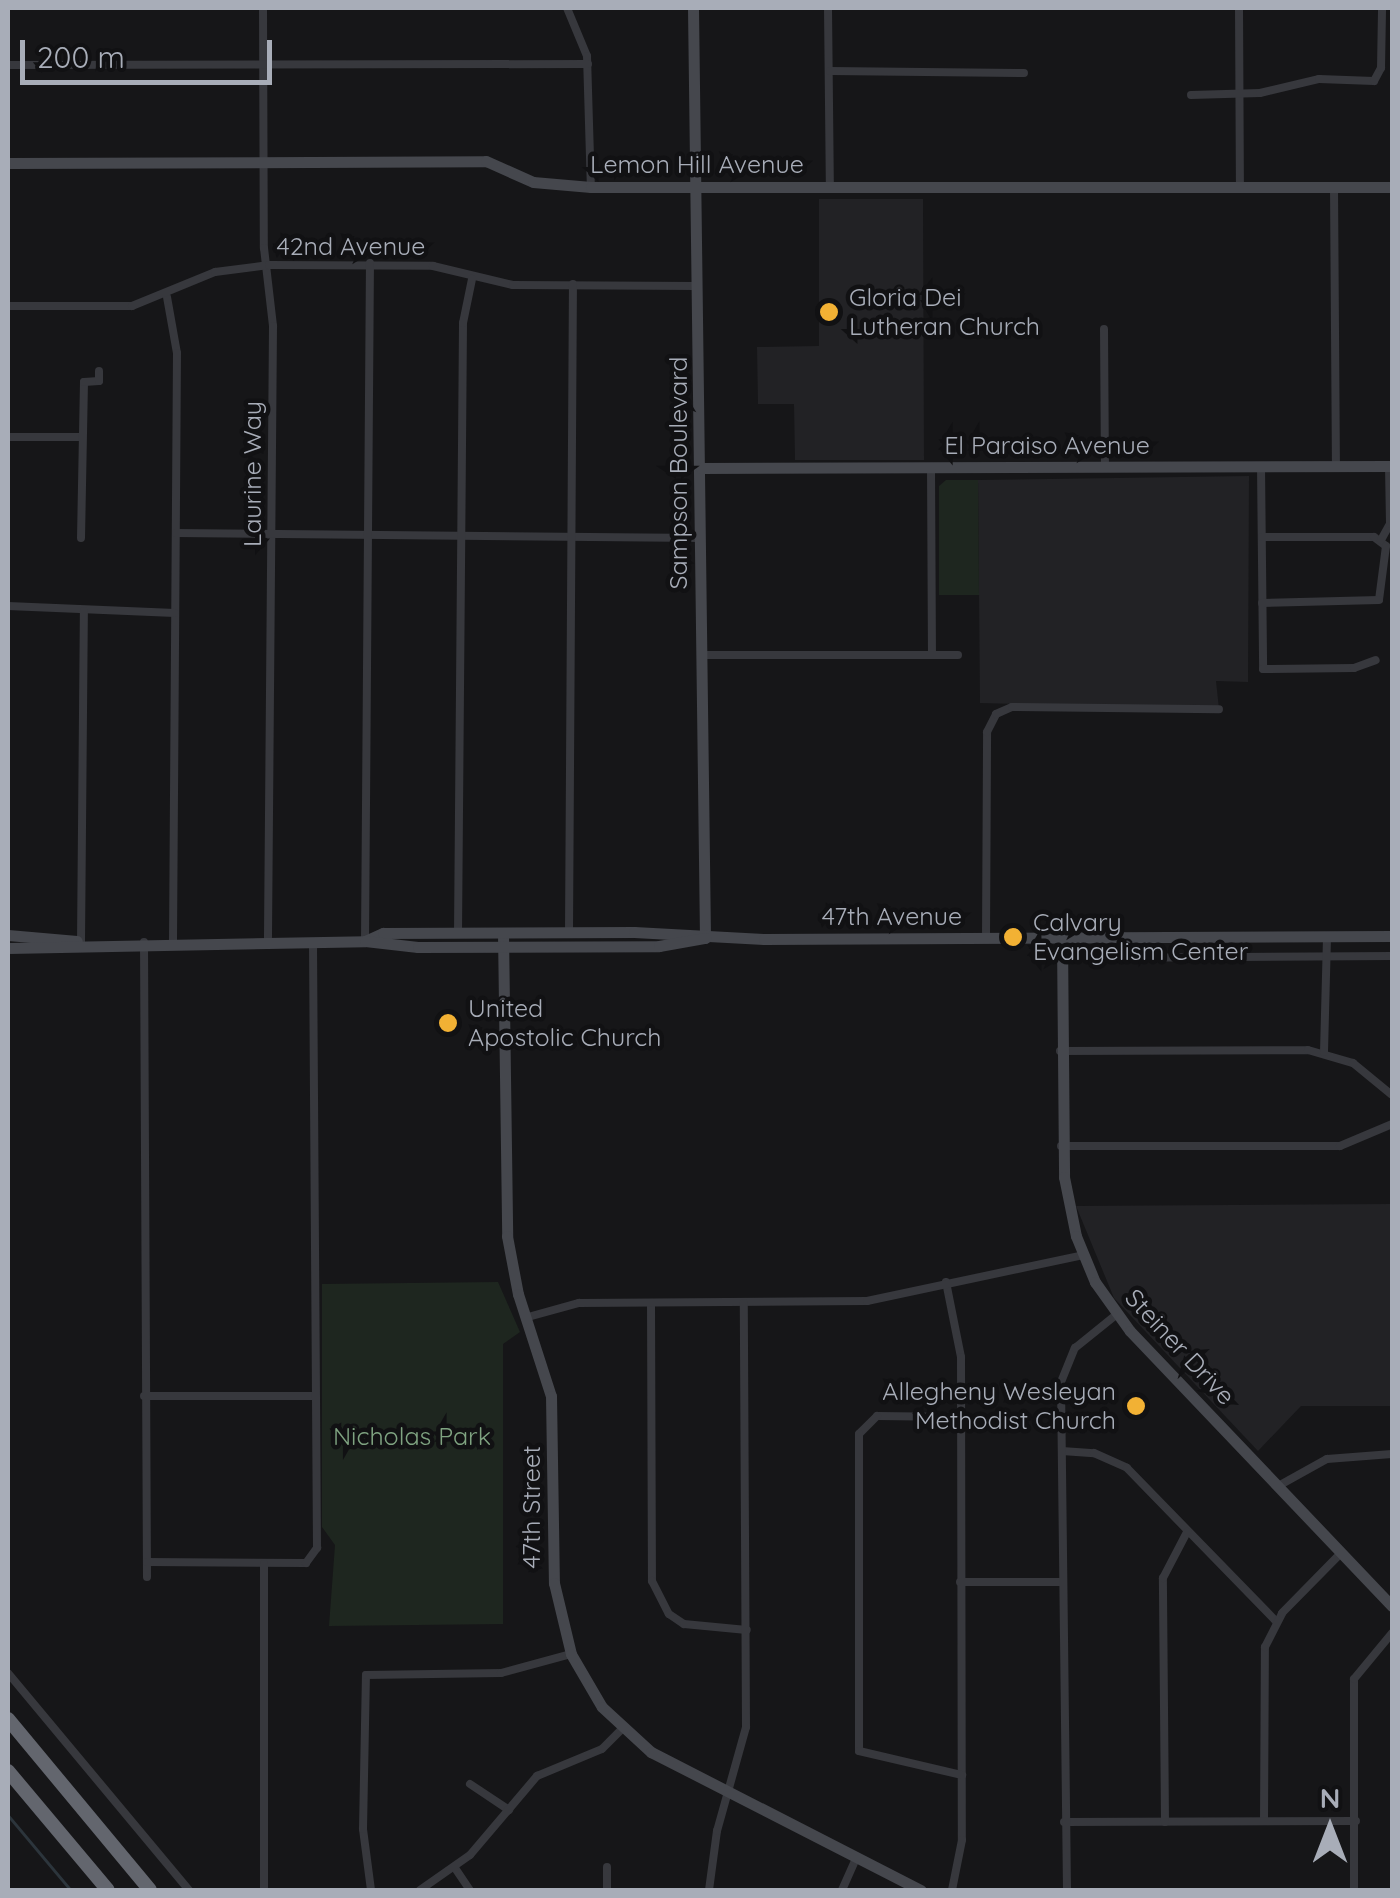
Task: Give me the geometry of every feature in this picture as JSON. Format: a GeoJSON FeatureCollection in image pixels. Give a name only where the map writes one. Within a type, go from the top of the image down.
{"type":"FeatureCollection","features":[{"type":"Feature","properties":{"kind":"highway"},"geometry":{"type":"LineString","coordinates":[[8,1719],[150,1890]]}},
{"type":"Feature","properties":{"kind":"highway"},"geometry":{"type":"LineString","coordinates":[[8,1771],[108,1890]]}},
{"type":"Feature","properties":{"kind":"street","name":"Laurine Way"},"geometry":{"type":"LineString","coordinates":[[264,8],[271,534],[268,942]]}},
{"type":"Feature","properties":{"kind":"street"},"geometry":{"type":"LineString","coordinates":[[568,8],[588,64],[591,187]]}},
{"type":"Feature","properties":{"kind":"street","name":"Sampson Boulevard"},"geometry":{"type":"LineString","coordinates":[[693,8],[699,186],[704,938]]}},
{"type":"Feature","properties":{"kind":"street"},"geometry":{"type":"LineString","coordinates":[[828,8],[830,187]]}},
{"type":"Feature","properties":{"kind":"street"},"geometry":{"type":"LineString","coordinates":[[1239,8],[1240,186]]}},
{"type":"Feature","properties":{"kind":"street"},"geometry":{"type":"LineString","coordinates":[[1192,96],[1239,95],[1310,80],[1380,78],[1382,8]]}},
{"type":"Feature","properties":{"kind":"street"},"geometry":{"type":"LineString","coordinates":[[8,65],[588,64]]}},
{"type":"Feature","properties":{"kind":"street"},"geometry":{"type":"LineString","coordinates":[[830,71],[1024,73]]}},
{"type":"Feature","properties":{"kind":"street","name":"Lemon Hill Avenue"},"geometry":{"type":"LineString","coordinates":[[8,163],[486,161],[532,182],[591,187],[1392,188]]}},
{"type":"Feature","properties":{"kind":"street"},"geometry":{"type":"LineString","coordinates":[[1334,187],[1336,466]]}},
{"type":"Feature","properties":{"kind":"street"},"geometry":{"type":"LineString","coordinates":[[364,941],[370,264]]}},
{"type":"Feature","properties":{"kind":"street","name":"42nd Avenue"},"geometry":{"type":"LineString","coordinates":[[8,306],[121,307],[167,296],[215,272],[269,265],[433,266],[472,279],[699,286]]}},
{"type":"Feature","properties":{"kind":"street"},"geometry":{"type":"LineString","coordinates":[[382,946],[451,940],[458,933],[464,324],[472,279]]}},
{"type":"Feature","properties":{"kind":"street"},"geometry":{"type":"LineString","coordinates":[[569,932],[573,284]]}},
{"type":"Feature","properties":{"kind":"street"},"geometry":{"type":"LineString","coordinates":[[167,296],[177,353],[173,942]]}},
{"type":"Feature","properties":{"kind":"street"},"geometry":{"type":"LineString","coordinates":[[1104,329],[1104,467]]}},
{"type":"Feature","properties":{"kind":"street"},"geometry":{"type":"LineString","coordinates":[[81,538],[84,382],[99,382],[98,371]]}},
{"type":"Feature","properties":{"kind":"street"},"geometry":{"type":"LineString","coordinates":[[8,437],[82,437]]}},
{"type":"Feature","properties":{"kind":"street"},"geometry":{"type":"LineString","coordinates":[[1262,466],[1263,669],[1354,668],[1376,660]]}},
{"type":"Feature","properties":{"kind":"street"},"geometry":{"type":"LineString","coordinates":[[1262,602],[1379,600],[1386,578],[1381,540],[1390,524],[1391,466]]}},
{"type":"Feature","properties":{"kind":"street","name":"El Paraiso Avenue"},"geometry":{"type":"LineString","coordinates":[[701,468],[1391,466]]}},
{"type":"Feature","properties":{"kind":"street"},"geometry":{"type":"LineString","coordinates":[[931,468],[932,656]]}},
{"type":"Feature","properties":{"kind":"street"},"geometry":{"type":"LineString","coordinates":[[176,533],[702,538]]}},
{"type":"Feature","properties":{"kind":"street"},"geometry":{"type":"LineString","coordinates":[[1262,537],[1381,540]]}},
{"type":"Feature","properties":{"kind":"street"},"geometry":{"type":"LineString","coordinates":[[8,606],[175,613]]}},
{"type":"Feature","properties":{"kind":"street"},"geometry":{"type":"LineString","coordinates":[[82,942],[84,611]]}},
{"type":"Feature","properties":{"kind":"street"},"geometry":{"type":"LineString","coordinates":[[702,655],[958,655]]}},
{"type":"Feature","properties":{"kind":"street"},"geometry":{"type":"LineString","coordinates":[[986,939],[987,732],[996,714],[1012,707],[1219,709]]}},
{"type":"Feature","properties":{"kind":"street","name":"47th Avenue"},"geometry":{"type":"LineString","coordinates":[[8,948],[82,942],[364,941],[382,946],[503,940],[569,932],[689,932],[704,938],[1392,936]]}},
{"type":"Feature","properties":{"kind":"street","name":"47th Avenue"},"geometry":{"type":"LineString","coordinates":[[364,941],[383,933],[690,945],[704,938]]}},
{"type":"Feature","properties":{"kind":"street","name":"47th Avenue"},"geometry":{"type":"LineString","coordinates":[[8,935],[82,942]]}},
{"type":"Feature","properties":{"kind":"street"},"geometry":{"type":"LineString","coordinates":[[1324,1052],[1327,937]]}},
{"type":"Feature","properties":{"kind":"street","name":"47th Avenue"},"geometry":{"type":"LineString","coordinates":[[1078,938],[1093,958],[1392,956]]}},
{"type":"Feature","properties":{"kind":"street","name":"Steiner Drive"},"geometry":{"type":"LineString","coordinates":[[1062,939],[1061,1146],[1082,1255],[1117,1314],[1392,1606]]}},
{"type":"Feature","properties":{"kind":"street","name":"47th Street"},"geometry":{"type":"LineString","coordinates":[[503,940],[507,1236],[552,1396],[554,1583],[572,1654],[622,1730],[727,1794],[921,1890]]}},
{"type":"Feature","properties":{"kind":"street"},"geometry":{"type":"LineString","coordinates":[[144,942],[147,1577]]}},
{"type":"Feature","properties":{"kind":"street"},"geometry":{"type":"LineString","coordinates":[[147,1562],[264,1564],[314,1558],[312,942]]}},
{"type":"Feature","properties":{"kind":"street"},"geometry":{"type":"LineString","coordinates":[[1060,1050],[1324,1052],[1362,1068],[1392,1095]]}},
{"type":"Feature","properties":{"kind":"street"},"geometry":{"type":"LineString","coordinates":[[1061,1146],[1340,1146],[1392,1124]]}},
{"type":"Feature","properties":{"kind":"street"},"geometry":{"type":"LineString","coordinates":[[528,1317],[565,1304],[867,1300],[1082,1255]]}},
{"type":"Feature","properties":{"kind":"street"},"geometry":{"type":"LineString","coordinates":[[946,1282],[961,1348],[961,1852],[952,1890]]}},
{"type":"Feature","properties":{"kind":"street"},"geometry":{"type":"LineString","coordinates":[[710,1890],[727,1794],[745,1738],[744,1303]]}},
{"type":"Feature","properties":{"kind":"street"},"geometry":{"type":"LineString","coordinates":[[651,1304],[652,1581],[669,1614],[684,1624],[747,1630]]}},
{"type":"Feature","properties":{"kind":"street"},"geometry":{"type":"LineString","coordinates":[[1067,1890],[1062,1582],[1066,1364],[1082,1342],[1117,1314]]}},
{"type":"Feature","properties":{"kind":"street"},"geometry":{"type":"LineString","coordinates":[[144,1396],[312,1396]]}},
{"type":"Feature","properties":{"kind":"street"},"geometry":{"type":"LineString","coordinates":[[961,1417],[878,1416],[861,1426],[859,1751],[962,1776]]}},
{"type":"Feature","properties":{"kind":"street"},"geometry":{"type":"LineString","coordinates":[[1062,1452],[1120,1463],[1276,1621]]}},
{"type":"Feature","properties":{"kind":"street"},"geometry":{"type":"LineString","coordinates":[[1280,1485],[1327,1459],[1392,1454]]}},
{"type":"Feature","properties":{"kind":"street"},"geometry":{"type":"LineString","coordinates":[[1165,1822],[1162,1587],[1167,1561],[1188,1532]]}},
{"type":"Feature","properties":{"kind":"street"},"geometry":{"type":"LineString","coordinates":[[1264,1821],[1260,1674],[1276,1621],[1341,1553]]}},
{"type":"Feature","properties":{"kind":"street"},"geometry":{"type":"LineString","coordinates":[[264,1564],[264,1890]]}},
{"type":"Feature","properties":{"kind":"street"},"geometry":{"type":"LineString","coordinates":[[960,1582],[1062,1582]]}},
{"type":"Feature","properties":{"kind":"street"},"geometry":{"type":"LineString","coordinates":[[1354,1890],[1354,1679],[1392,1633]]}},
{"type":"Feature","properties":{"kind":"street"},"geometry":{"type":"LineString","coordinates":[[371,1890],[363,1829],[366,1675],[501,1673],[572,1654]]}},
{"type":"Feature","properties":{"kind":"street"},"geometry":{"type":"LineString","coordinates":[[8,1674],[190,1890]]}},
{"type":"Feature","properties":{"kind":"street"},"geometry":{"type":"LineString","coordinates":[[420,1890],[455,1868],[537,1776],[602,1748],[622,1730]]}},
{"type":"Feature","properties":{"kind":"street"},"geometry":{"type":"LineString","coordinates":[[470,1784],[508,1810]]}},
{"type":"Feature","properties":{"kind":"street"},"geometry":{"type":"LineString","coordinates":[[1064,1822],[1356,1821]]}},
{"type":"Feature","properties":{"kind":"street"},"geometry":{"type":"LineString","coordinates":[[842,1890],[856,1859]]}},
{"type":"Feature","properties":{"kind":"street"},"geometry":{"type":"LineString","coordinates":[[607,1867],[607,1890]]}},
{"type":"Feature","properties":{"kind":"street"},"geometry":{"type":"LineString","coordinates":[[455,1868],[470,1890]]}},
{"type":"Feature","properties":{"kind":"shaded area"},"geometry":{"type":"Polygon","coordinates":[[[819,199],[923,199],[924,460],[795,460],[794,404],[758,404],[757,347],[819,346],[819,199]]]}},
{"type":"Feature","properties":{"kind":"shaded area"},"geometry":{"type":"Polygon","coordinates":[[[1249,476],[1248,682],[1216,681],[1219,709],[980,703],[978,480],[1249,476]]]}},
{"type":"Feature","properties":{"kind":"shaded area"},"geometry":{"type":"Polygon","coordinates":[[[1392,1204],[1392,1406],[1301,1406],[1258,1451],[1114,1298],[1076,1206],[1392,1204]]]}},
{"type":"Feature","properties":{"kind":"green space"},"geometry":{"type":"Polygon","coordinates":[[[946,480],[978,480],[979,595],[939,595],[939,486],[946,480]]]}},
{"type":"Feature","properties":{"kind":"green space","name":"Nicholas Park"},"geometry":{"type":"Polygon","coordinates":[[[498,1282],[520,1332],[503,1344],[503,1624],[329,1626],[335,1545],[322,1527],[322,1284],[498,1282]]]}},
{"type":"Feature","properties":{"kind":"waterway"},"geometry":{"type":"LineString","coordinates":[[8,1815],[71,1890]]}},
{"type":"Feature","properties":{"kind":"place","name":"Gloria Dei Lutheran Church"},"geometry":{"type":"Point","coordinates":[829,312]}},
{"type":"Feature","properties":{"kind":"place","name":"Calvary Evangelism Center"},"geometry":{"type":"Point","coordinates":[1013,937]}},
{"type":"Feature","properties":{"kind":"place","name":"United Apostolic Church"},"geometry":{"type":"Point","coordinates":[448,1023]}},
{"type":"Feature","properties":{"kind":"place","name":"Allegheny Wesleyan Methodist Church"},"geometry":{"type":"Point","coordinates":[1136,1406]}}]}
